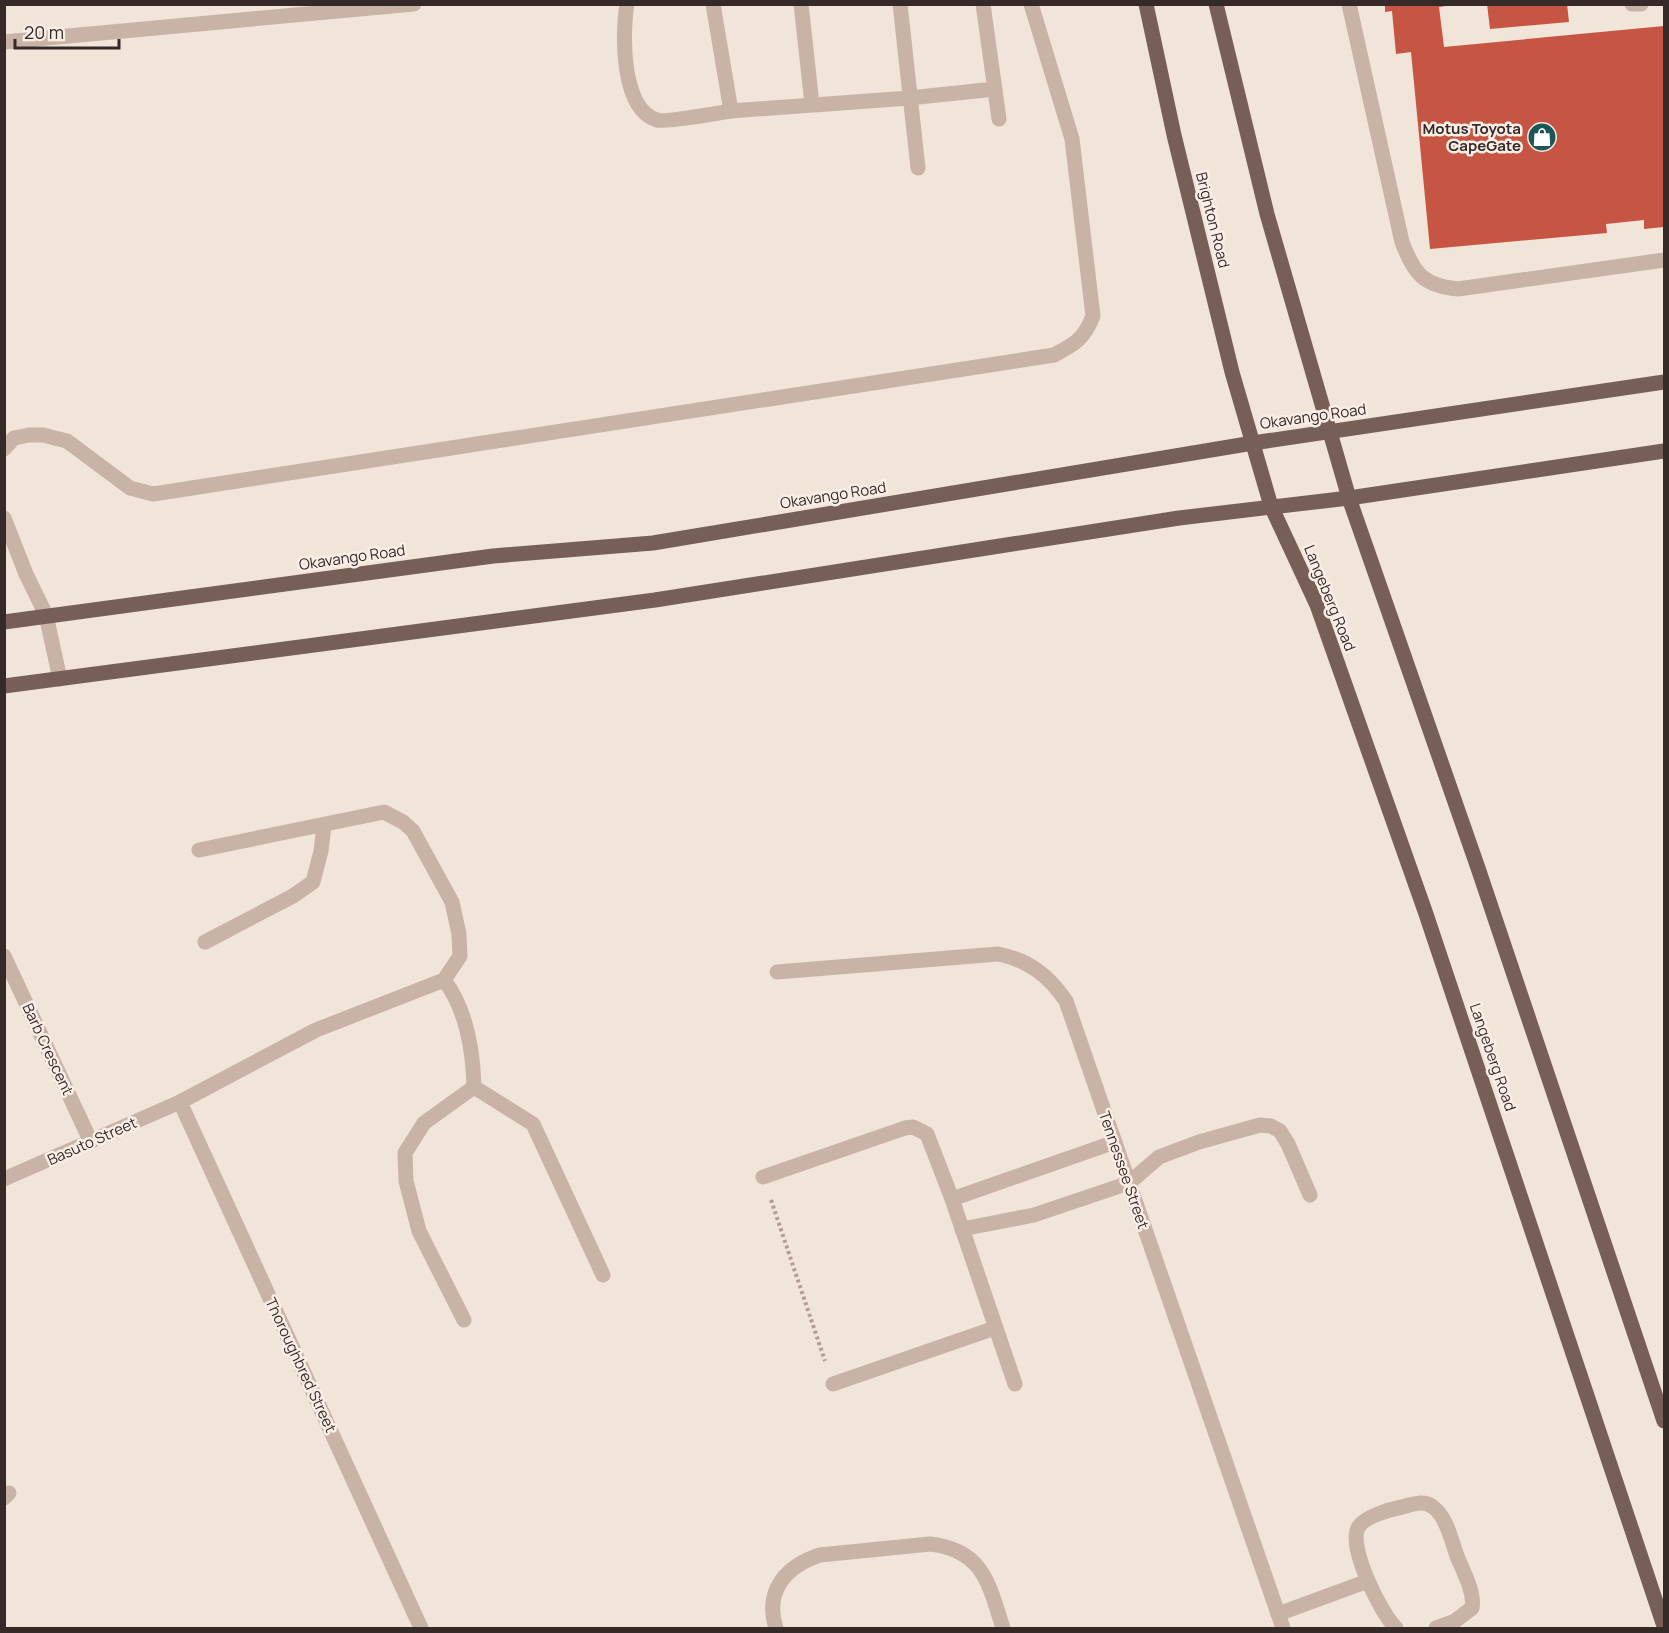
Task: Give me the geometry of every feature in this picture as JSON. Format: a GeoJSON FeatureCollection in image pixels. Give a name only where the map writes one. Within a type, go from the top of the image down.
{"type":"FeatureCollection","features":[{"type":"Feature","properties":{"kind":"main road","name":"Brighton Road"},"geometry":{"type":"LineString","coordinates":[[1146,4],[1174,135],[1232,372],[1271,506]]}},
{"type":"Feature","properties":{"kind":"main road"},"geometry":{"type":"LineString","coordinates":[[1216,4],[1267,214],[1349,498],[1482,879],[1665,1421]]}},
{"type":"Feature","properties":{"kind":"main road","name":"Okavango Road"},"geometry":{"type":"LineString","coordinates":[[4,622],[493,556],[653,543],[1253,443],[1665,382]]}},
{"type":"Feature","properties":{"kind":"main road"},"geometry":{"type":"LineString","coordinates":[[4,686],[655,600],[1179,518],[1349,498],[1665,451]]}},
{"type":"Feature","properties":{"kind":"main road","name":"Langeberg Road"},"geometry":{"type":"LineString","coordinates":[[1271,506],[1317,605],[1426,914],[1665,1626]]}},
{"type":"Feature","properties":{"kind":"street"},"geometry":{"type":"LineString","coordinates":[[4,42],[414,4]]}},
{"type":"Feature","properties":{"kind":"street"},"geometry":{"type":"LineString","coordinates":[[627,4],[624,21],[629,79],[637,105],[658,121],[731,111],[909,98],[995,89]]}},
{"type":"Feature","properties":{"kind":"street"},"geometry":{"type":"LineString","coordinates":[[712,4],[731,111]]}},
{"type":"Feature","properties":{"kind":"street"},"geometry":{"type":"LineString","coordinates":[[801,4],[812,104]]}},
{"type":"Feature","properties":{"kind":"street"},"geometry":{"type":"LineString","coordinates":[[900,4],[918,168]]}},
{"type":"Feature","properties":{"kind":"street"},"geometry":{"type":"LineString","coordinates":[[983,4],[999,119]]}},
{"type":"Feature","properties":{"kind":"street"},"geometry":{"type":"LineString","coordinates":[[4,449],[14,438],[29,435],[43,435],[67,441],[130,488],[153,494],[1054,355],[1073,345],[1087,332],[1093,316],[1072,139],[1031,4]]}},
{"type":"Feature","properties":{"kind":"street"},"geometry":{"type":"LineString","coordinates":[[1349,4],[1402,242],[1408,260],[1417,274],[1429,283],[1458,288],[1665,260]]}},
{"type":"Feature","properties":{"kind":"street"},"geometry":{"type":"LineString","coordinates":[[1632,4],[1641,4]]}},
{"type":"Feature","properties":{"kind":"street"},"geometry":{"type":"LineString","coordinates":[[4,518],[26,574],[46,615],[60,679]]}},
{"type":"Feature","properties":{"kind":"street"},"geometry":{"type":"LineString","coordinates":[[199,850],[384,812],[403,822],[413,831],[452,902],[459,934],[460,956],[444,980],[461,1010],[473,1052],[474,1087]]}},
{"type":"Feature","properties":{"kind":"street"},"geometry":{"type":"LineString","coordinates":[[204,942],[292,896],[313,882],[321,851],[324,825]]}},
{"type":"Feature","properties":{"kind":"street","name":"Tennessee Street"},"geometry":{"type":"LineString","coordinates":[[777,972],[998,954],[1027,963],[1040,970],[1055,984],[1066,1001],[1283,1629]]}},
{"type":"Feature","properties":{"kind":"street","name":"Barb Crescent"},"geometry":{"type":"LineString","coordinates":[[4,956],[91,1142]]}},
{"type":"Feature","properties":{"kind":"street","name":"Basuto Street"},"geometry":{"type":"LineString","coordinates":[[4,1179],[180,1102],[316,1030],[444,980]]}},
{"type":"Feature","properties":{"kind":"street"},"geometry":{"type":"LineString","coordinates":[[474,1087],[533,1124],[603,1275]]}},
{"type":"Feature","properties":{"kind":"street"},"geometry":{"type":"LineString","coordinates":[[464,1320],[419,1232],[406,1181],[405,1153],[424,1123],[474,1087]]}},
{"type":"Feature","properties":{"kind":"street","name":"Thoroughbred Street"},"geometry":{"type":"LineString","coordinates":[[180,1102],[422,1629]]}},
{"type":"Feature","properties":{"kind":"street"},"geometry":{"type":"LineString","coordinates":[[962,1229],[1034,1215],[1129,1183],[1159,1156],[1260,1125],[1271,1126],[1280,1131],[1310,1195]]}},
{"type":"Feature","properties":{"kind":"street"},"geometry":{"type":"LineString","coordinates":[[763,1177],[913,1127],[921,1129],[931,1141],[1015,1384]]}},
{"type":"Feature","properties":{"kind":"street"},"geometry":{"type":"LineString","coordinates":[[952,1199],[1115,1142]]}},
{"type":"Feature","properties":{"kind":"street"},"geometry":{"type":"LineString","coordinates":[[833,1384],[995,1328]]}},
{"type":"Feature","properties":{"kind":"street"},"geometry":{"type":"LineString","coordinates":[[1396,1629],[1383,1612],[1368,1581],[1356,1542],[1356,1532],[1360,1524],[1392,1509],[1416,1503],[1433,1507],[1445,1524],[1466,1579],[1473,1605],[1469,1612],[1461,1618],[1436,1629]]}},
{"type":"Feature","properties":{"kind":"street"},"geometry":{"type":"LineString","coordinates":[[776,1629],[773,1606],[780,1581],[791,1568],[805,1560],[820,1555],[930,1544],[946,1545],[960,1551],[981,1569],[987,1580],[1003,1629]]}},
{"type":"Feature","properties":{"kind":"street"},"geometry":{"type":"LineString","coordinates":[[1278,1614],[1368,1581]]}},
{"type":"Feature","properties":{"kind":"path"},"geometry":{"type":"LineString","coordinates":[[763,1177],[833,1384]]}},
{"type":"Feature","properties":{"kind":"building","name":"Motus Toyota CapeGate"},"geometry":{"type":"Polygon","coordinates":[[[1385,4],[1446,4],[1446,6],[1439,7],[1444,47],[1664,26],[1664,227],[1644,229],[1644,220],[1606,224],[1607,233],[1430,249],[1411,52],[1396,54],[1392,11],[1385,12],[1385,4]]]}},
{"type":"Feature","properties":{"kind":"building"},"geometry":{"type":"Polygon","coordinates":[[[1487,4],[1567,4],[1569,22],[1490,29],[1487,4]]]}},
{"type":"Feature","properties":{"kind":"place","name":"Motus Toyota CapeGate"},"geometry":{"type":"Point","coordinates":[1542,137]}}]}
